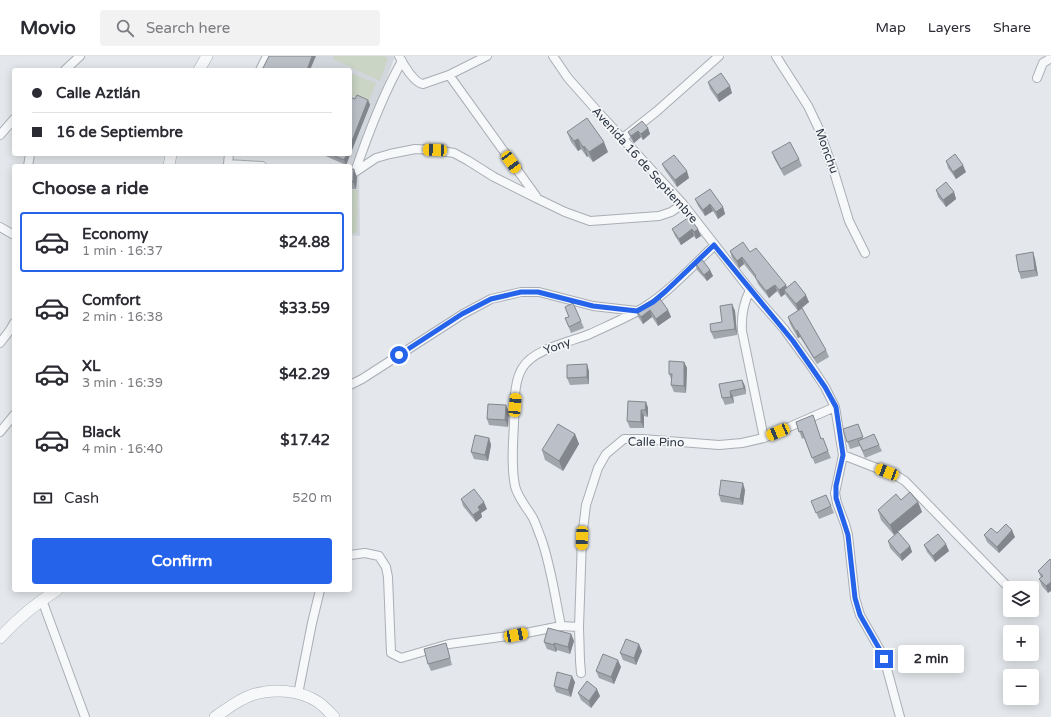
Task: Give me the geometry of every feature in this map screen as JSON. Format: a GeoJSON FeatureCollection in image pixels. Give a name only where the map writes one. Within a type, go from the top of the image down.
{"type":"FeatureCollection","features":[{"type":"Feature","properties":{"kind":"street"},"geometry":{"type":"LineString","coordinates":[[67,68],[80,56]]}},
{"type":"Feature","properties":{"kind":"street"},"geometry":{"type":"LineString","coordinates":[[201,68],[207,56]]}},
{"type":"Feature","properties":{"kind":"street"},"geometry":{"type":"LineString","coordinates":[[261,68],[267,56]]}},
{"type":"Feature","properties":{"kind":"street"},"geometry":{"type":"LineString","coordinates":[[400,58],[419,84],[429,83],[449,75],[487,56]]}},
{"type":"Feature","properties":{"kind":"street","name":"Avenida 16 de Septiembre"},"geometry":{"type":"LineString","coordinates":[[553,56],[568,78],[683,204],[750,290],[782,326],[807,360],[836,407],[843,455]]}},
{"type":"Feature","properties":{"kind":"street"},"geometry":{"type":"LineString","coordinates":[[623,138],[657,111],[719,56]]}},
{"type":"Feature","properties":{"kind":"street","name":"Monchu"},"geometry":{"type":"LineString","coordinates":[[776,56],[808,106],[818,127],[835,174],[849,221],[865,253]]}},
{"type":"Feature","properties":{"kind":"street"},"geometry":{"type":"LineString","coordinates":[[353,172],[400,58]]}},
{"type":"Feature","properties":{"kind":"street"},"geometry":{"type":"LineString","coordinates":[[1037,78],[1043,64],[1051,58]]}},
{"type":"Feature","properties":{"kind":"street"},"geometry":{"type":"LineString","coordinates":[[449,75],[538,199]]}},
{"type":"Feature","properties":{"kind":"street"},"geometry":{"type":"LineString","coordinates":[[0,135],[12,121]]}},
{"type":"Feature","properties":{"kind":"street"},"geometry":{"type":"LineString","coordinates":[[353,172],[376,158],[390,154],[415,149],[435,150],[454,153],[494,177],[565,212],[590,221],[659,216],[671,212],[683,204]]}},
{"type":"Feature","properties":{"kind":"street"},"geometry":{"type":"LineString","coordinates":[[0,227],[12,234]]}},
{"type":"Feature","properties":{"kind":"street","name":"Yony"},"geometry":{"type":"LineString","coordinates":[[561,626],[550,569],[541,538],[533,520],[518,494],[515,485],[513,447],[516,384],[523,366],[528,360],[541,351],[590,334],[653,302],[714,245]]}},
{"type":"Feature","properties":{"kind":"street"},"geometry":{"type":"LineString","coordinates":[[750,290],[743,306],[741,318],[742,331],[764,438]]}},
{"type":"Feature","properties":{"kind":"street"},"geometry":{"type":"LineString","coordinates":[[352,384],[439,329],[491,299],[521,292],[538,292],[593,306],[637,311]]}},
{"type":"Feature","properties":{"kind":"street"},"geometry":{"type":"LineString","coordinates":[[0,343],[12,331]]}},
{"type":"Feature","properties":{"kind":"street","name":"Calle Pino"},"geometry":{"type":"LineString","coordinates":[[582,673],[580,661],[579,627],[582,538],[586,505],[598,468],[606,454],[624,439],[719,445],[742,443],[764,438],[836,407]]}},
{"type":"Feature","properties":{"kind":"street"},"geometry":{"type":"LineString","coordinates":[[0,432],[12,417]]}},
{"type":"Feature","properties":{"kind":"street"},"geometry":{"type":"LineString","coordinates":[[900,717],[887,669],[880,650],[860,615],[855,598],[848,535],[836,498],[836,486],[843,455],[897,476],[905,482],[1003,582]]}},
{"type":"Feature","properties":{"kind":"street"},"geometry":{"type":"LineString","coordinates":[[352,555],[366,553],[379,556],[386,567],[390,596],[391,653],[401,658],[448,644],[516,635],[561,626],[579,627]]}},
{"type":"Feature","properties":{"kind":"street"},"geometry":{"type":"LineString","coordinates":[[0,638],[12,625],[53,592]]}},
{"type":"Feature","properties":{"kind":"street"},"geometry":{"type":"LineString","coordinates":[[298,694],[320,592]]}},
{"type":"Feature","properties":{"kind":"street"},"geometry":{"type":"LineString","coordinates":[[42,600],[85,717]]}},
{"type":"Feature","properties":{"kind":"street"},"geometry":{"type":"LineString","coordinates":[[215,717],[237,702],[251,695],[278,691],[308,697],[320,703],[334,717]]}},
{"type":"Feature","properties":{"kind":"shaded area"},"geometry":{"type":"Polygon","coordinates":[[[316,56],[393,56],[394,58],[354,168],[352,167],[352,164],[345,164],[326,156],[352,156],[352,68],[311,68],[316,56]]]}},
{"type":"Feature","properties":{"kind":"shaded area"},"geometry":{"type":"Polygon","coordinates":[[[352,175],[359,175],[360,236],[352,235],[352,175]]]}},
{"type":"Feature","properties":{"kind":"green space"},"geometry":{"type":"Polygon","coordinates":[[[334,56],[383,56],[388,58],[380,81],[333,59],[334,56]]]}},
{"type":"Feature","properties":{"kind":"green space"},"geometry":{"type":"Polygon","coordinates":[[[352,74],[376,83],[368,103],[352,96],[352,74]]]}},
{"type":"Feature","properties":{"kind":"green space"},"geometry":{"type":"Polygon","coordinates":[[[352,190],[358,190],[357,233],[352,233],[352,190]]]}},
{"type":"Feature","properties":{"kind":"building"},"geometry":{"type":"Polygon","coordinates":[[[269,56],[312,56],[308,68],[263,68],[269,56]]]}},
{"type":"Feature","properties":{"kind":"building"},"geometry":{"type":"Polygon","coordinates":[[[721,73],[730,86],[717,95],[708,82],[721,73]]]}},
{"type":"Feature","properties":{"kind":"building"},"geometry":{"type":"Polygon","coordinates":[[[357,95],[368,100],[352,141],[352,98],[355,99],[357,95]]]}},
{"type":"Feature","properties":{"kind":"building"},"geometry":{"type":"Polygon","coordinates":[[[587,118],[604,142],[589,152],[584,146],[583,147],[578,139],[574,141],[567,132],[587,118]]]}},
{"type":"Feature","properties":{"kind":"building"},"geometry":{"type":"Polygon","coordinates":[[[642,121],[648,128],[641,134],[638,131],[631,136],[628,132],[642,121]]]}},
{"type":"Feature","properties":{"kind":"building"},"geometry":{"type":"Polygon","coordinates":[[[790,142],[799,159],[781,169],[772,152],[790,142]]]}},
{"type":"Feature","properties":{"kind":"building"},"geometry":{"type":"Polygon","coordinates":[[[955,154],[963,165],[953,172],[946,161],[955,154]]]}},
{"type":"Feature","properties":{"kind":"building"},"geometry":{"type":"Polygon","coordinates":[[[674,155],[687,171],[675,180],[662,164],[674,155]]]}},
{"type":"Feature","properties":{"kind":"building"},"geometry":{"type":"Polygon","coordinates":[[[335,156],[346,156],[344,160],[335,156]]]}},
{"type":"Feature","properties":{"kind":"building"},"geometry":{"type":"Polygon","coordinates":[[[352,169],[354,169],[353,182],[352,169]]]}},
{"type":"Feature","properties":{"kind":"building"},"geometry":{"type":"Polygon","coordinates":[[[946,182],[954,192],[943,200],[936,190],[946,182]]]}},
{"type":"Feature","properties":{"kind":"building"},"geometry":{"type":"Polygon","coordinates":[[[710,189],[723,207],[716,212],[710,204],[703,210],[695,199],[710,189]]]}},
{"type":"Feature","properties":{"kind":"building"},"geometry":{"type":"Polygon","coordinates":[[[689,217],[698,229],[694,232],[692,229],[679,239],[672,229],[689,217]]]}},
{"type":"Feature","properties":{"kind":"building"},"geometry":{"type":"Polygon","coordinates":[[[743,242],[750,252],[756,248],[786,285],[779,290],[775,285],[766,291],[742,257],[737,261],[730,251],[743,242]]]}},
{"type":"Feature","properties":{"kind":"building"},"geometry":{"type":"Polygon","coordinates":[[[1033,252],[1035,270],[1019,272],[1016,255],[1033,252]]]}},
{"type":"Feature","properties":{"kind":"building"},"geometry":{"type":"Polygon","coordinates":[[[700,257],[710,270],[704,275],[695,263],[700,257]]]}},
{"type":"Feature","properties":{"kind":"building"},"geometry":{"type":"Polygon","coordinates":[[[795,281],[806,295],[796,304],[784,290],[795,281]]]}},
{"type":"Feature","properties":{"kind":"building"},"geometry":{"type":"Polygon","coordinates":[[[658,296],[668,310],[656,319],[650,310],[641,317],[636,310],[658,296]]]}},
{"type":"Feature","properties":{"kind":"building"},"geometry":{"type":"Polygon","coordinates":[[[573,303],[581,321],[569,327],[565,318],[569,317],[565,307],[573,303]]]}},
{"type":"Feature","properties":{"kind":"building"},"geometry":{"type":"Polygon","coordinates":[[[732,304],[735,329],[711,332],[710,324],[722,322],[720,306],[732,304]]]}},
{"type":"Feature","properties":{"kind":"building"},"geometry":{"type":"Polygon","coordinates":[[[802,308],[826,350],[814,358],[788,317],[802,308]]]}},
{"type":"Feature","properties":{"kind":"building"},"geometry":{"type":"Polygon","coordinates":[[[669,361],[684,362],[684,386],[671,385],[672,374],[669,374],[669,361]]]}},
{"type":"Feature","properties":{"kind":"building"},"geometry":{"type":"Polygon","coordinates":[[[587,364],[587,377],[567,378],[567,365],[587,364]]]}},
{"type":"Feature","properties":{"kind":"building"},"geometry":{"type":"Polygon","coordinates":[[[742,380],[744,388],[730,391],[731,397],[722,398],[719,384],[742,380]]]}},
{"type":"Feature","properties":{"kind":"building"},"geometry":{"type":"Polygon","coordinates":[[[628,401],[646,402],[645,410],[641,410],[641,422],[627,421],[628,401]]]}},
{"type":"Feature","properties":{"kind":"building"},"geometry":{"type":"Polygon","coordinates":[[[488,404],[506,405],[505,420],[487,419],[488,404]]]}},
{"type":"Feature","properties":{"kind":"building"},"geometry":{"type":"Polygon","coordinates":[[[813,415],[821,439],[823,438],[828,451],[812,458],[802,431],[799,432],[796,422],[813,415]]]}},
{"type":"Feature","properties":{"kind":"building"},"geometry":{"type":"Polygon","coordinates":[[[558,424],[575,434],[559,461],[542,450],[558,424]]]}},
{"type":"Feature","properties":{"kind":"building"},"geometry":{"type":"Polygon","coordinates":[[[858,424],[863,437],[847,442],[843,429],[858,424]]]}},
{"type":"Feature","properties":{"kind":"building"},"geometry":{"type":"Polygon","coordinates":[[[874,434],[879,445],[863,451],[858,441],[874,434]]]}},
{"type":"Feature","properties":{"kind":"building"},"geometry":{"type":"Polygon","coordinates":[[[475,435],[489,438],[485,455],[471,452],[475,435]]]}},
{"type":"Feature","properties":{"kind":"building"},"geometry":{"type":"Polygon","coordinates":[[[721,480],[743,483],[740,499],[719,495],[721,480]]]}},
{"type":"Feature","properties":{"kind":"building"},"geometry":{"type":"Polygon","coordinates":[[[474,489],[484,502],[478,507],[480,510],[473,515],[461,499],[474,489]]]}},
{"type":"Feature","properties":{"kind":"building"},"geometry":{"type":"Polygon","coordinates":[[[910,492],[918,502],[890,525],[878,510],[896,494],[901,500],[910,492]]]}},
{"type":"Feature","properties":{"kind":"building"},"geometry":{"type":"Polygon","coordinates":[[[826,495],[831,506],[816,513],[811,501],[826,495]]]}},
{"type":"Feature","properties":{"kind":"building"},"geometry":{"type":"Polygon","coordinates":[[[1006,524],[1012,530],[997,547],[984,535],[991,528],[997,533],[1006,524]]]}},
{"type":"Feature","properties":{"kind":"building"},"geometry":{"type":"Polygon","coordinates":[[[898,532],[910,546],[900,555],[888,541],[898,532]]]}},
{"type":"Feature","properties":{"kind":"building"},"geometry":{"type":"Polygon","coordinates":[[[938,534],[946,544],[933,556],[924,545],[938,534]]]}},
{"type":"Feature","properties":{"kind":"building"},"geometry":{"type":"Polygon","coordinates":[[[1050,559],[1051,582],[1046,586],[1039,579],[1043,576],[1038,571],[1050,559]]]}},
{"type":"Feature","properties":{"kind":"building"},"geometry":{"type":"Polygon","coordinates":[[[548,628],[571,634],[568,647],[544,642],[548,628]]]}},
{"type":"Feature","properties":{"kind":"building"},"geometry":{"type":"Polygon","coordinates":[[[626,639],[639,644],[634,658],[620,653],[626,639]]]}},
{"type":"Feature","properties":{"kind":"building"},"geometry":{"type":"Polygon","coordinates":[[[446,643],[450,658],[428,664],[424,649],[446,643]]]}},
{"type":"Feature","properties":{"kind":"building"},"geometry":{"type":"Polygon","coordinates":[[[603,654],[618,660],[611,677],[596,671],[603,654]]]}},
{"type":"Feature","properties":{"kind":"building"},"geometry":{"type":"Polygon","coordinates":[[[557,672],[572,676],[568,690],[554,686],[557,672]]]}},
{"type":"Feature","properties":{"kind":"building"},"geometry":{"type":"Polygon","coordinates":[[[587,681],[597,689],[589,701],[578,693],[587,681]]]}},
{"type":"Feature","properties":{"kind":"route"},"geometry":{"type":"LineString","coordinates":[[399,355],[462,314],[491,299],[521,292],[538,292],[593,306],[637,311],[653,302],[666,291],[714,245],[750,290],[782,326],[811,366],[836,407],[843,455],[836,486],[836,498],[848,535],[855,598],[860,615],[884,659]]}}]}
